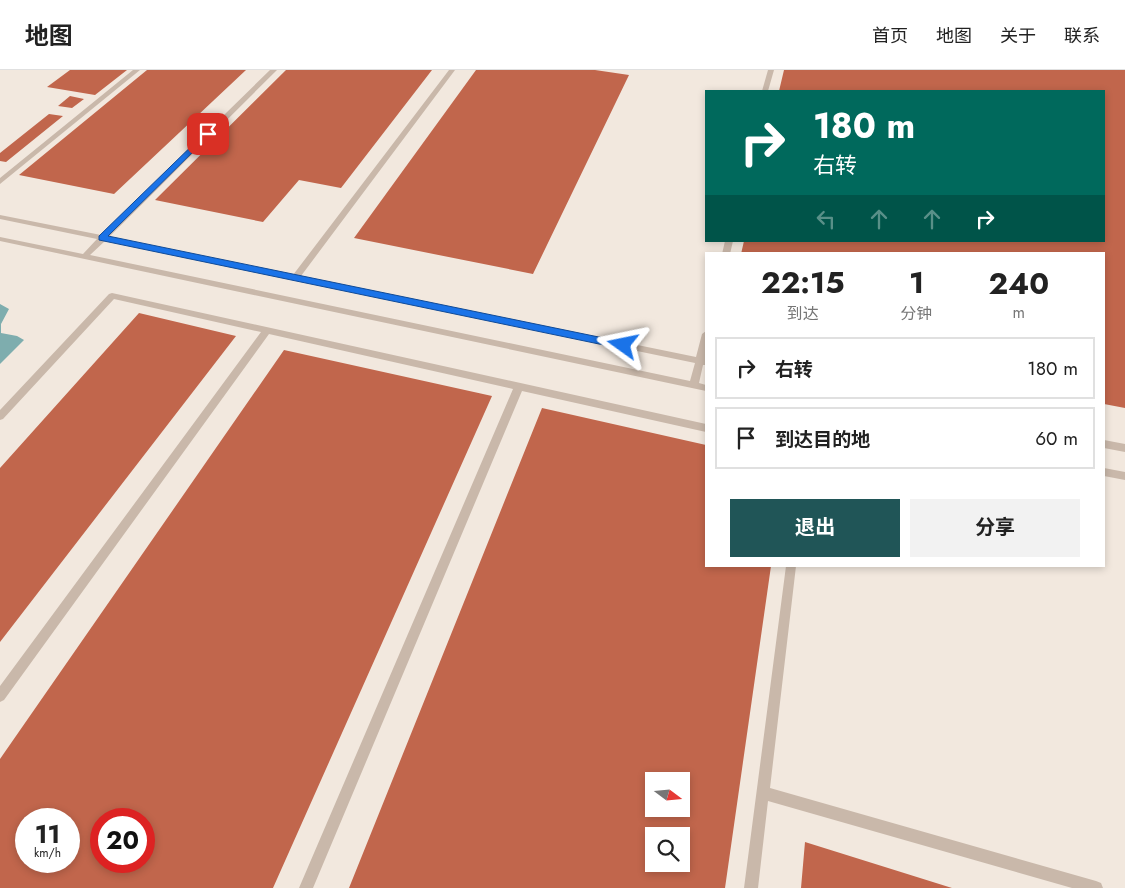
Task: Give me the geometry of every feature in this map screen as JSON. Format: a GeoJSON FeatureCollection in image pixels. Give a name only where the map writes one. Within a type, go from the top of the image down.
{"type":"FeatureCollection","features":[{"type":"Feature","properties":{"kind":"lane"},"geometry":{"type":"LineString","coordinates":[[0,182],[137,70]]}},
{"type":"Feature","properties":{"kind":"lane"},"geometry":{"type":"LineString","coordinates":[[84,256],[274,70]]}},
{"type":"Feature","properties":{"kind":"lane"},"geometry":{"type":"LineString","coordinates":[[295,278],[452,70]]}},
{"type":"Feature","properties":{"kind":"lane"},"geometry":{"type":"LineString","coordinates":[[765,90],[770,70]]}},
{"type":"Feature","properties":{"kind":"lane"},"geometry":{"type":"LineString","coordinates":[[0,217],[703,362]]}},
{"type":"Feature","properties":{"kind":"lane"},"geometry":{"type":"LineString","coordinates":[[0,239],[705,388]]}},
{"type":"Feature","properties":{"kind":"lane"},"geometry":{"type":"LineString","coordinates":[[0,416],[112,296],[705,428]]}},
{"type":"Feature","properties":{"kind":"lane"},"geometry":{"type":"LineString","coordinates":[[0,696],[267,331]]}},
{"type":"Feature","properties":{"kind":"lane"},"geometry":{"type":"LineString","coordinates":[[694,385],[703,362],[705,343]]}},
{"type":"Feature","properties":{"kind":"lane"},"geometry":{"type":"LineString","coordinates":[[306,888],[519,386]]}},
{"type":"Feature","properties":{"kind":"lane"},"geometry":{"type":"LineString","coordinates":[[1105,444],[1125,448]]}},
{"type":"Feature","properties":{"kind":"lane"},"geometry":{"type":"LineString","coordinates":[[1105,472],[1125,476]]}},
{"type":"Feature","properties":{"kind":"lane"},"geometry":{"type":"LineString","coordinates":[[751,888],[791,567]]}},
{"type":"Feature","properties":{"kind":"lane"},"geometry":{"type":"LineString","coordinates":[[763,792],[1096,888]]}},
{"type":"Feature","properties":{"kind":"water"},"geometry":{"type":"Polygon","coordinates":[[[0,304],[9,309],[1,324],[1,333],[17,336],[24,340],[0,364],[0,304]]]}},
{"type":"Feature","properties":{"kind":"building"},"geometry":{"type":"Polygon","coordinates":[[[70,70],[127,70],[95,95],[47,87],[70,70]]]}},
{"type":"Feature","properties":{"kind":"building"},"geometry":{"type":"Polygon","coordinates":[[[147,70],[246,70],[114,194],[19,175],[147,70]]]}},
{"type":"Feature","properties":{"kind":"building"},"geometry":{"type":"Polygon","coordinates":[[[286,70],[432,70],[341,188],[299,180],[263,222],[155,200],[286,70]]]}},
{"type":"Feature","properties":{"kind":"building"},"geometry":{"type":"Polygon","coordinates":[[[476,70],[595,70],[629,75],[533,274],[354,238],[476,70]]]}},
{"type":"Feature","properties":{"kind":"building"},"geometry":{"type":"Polygon","coordinates":[[[784,70],[1125,70],[1125,408],[1105,404],[1105,252],[741,252],[744,242],[1105,242],[1105,90],[779,90],[784,70]]]}},
{"type":"Feature","properties":{"kind":"building"},"geometry":{"type":"Polygon","coordinates":[[[70,96],[84,99],[72,108],[58,106],[70,96]]]}},
{"type":"Feature","properties":{"kind":"building"},"geometry":{"type":"Polygon","coordinates":[[[49,114],[63,116],[6,162],[0,161],[0,153],[49,114]]]}},
{"type":"Feature","properties":{"kind":"building"},"geometry":{"type":"Polygon","coordinates":[[[139,313],[236,336],[0,642],[0,468],[139,313]]]}},
{"type":"Feature","properties":{"kind":"building"},"geometry":{"type":"Polygon","coordinates":[[[284,350],[492,396],[273,888],[0,888],[0,759],[284,350]]]}},
{"type":"Feature","properties":{"kind":"building"},"geometry":{"type":"Polygon","coordinates":[[[542,408],[705,445],[705,567],[771,567],[725,888],[349,888],[542,408]]]}},
{"type":"Feature","properties":{"kind":"building"},"geometry":{"type":"Polygon","coordinates":[[[805,842],[952,888],[801,888],[805,842]]]}},
{"type":"Feature","properties":{"kind":"route"},"geometry":{"type":"LineString","coordinates":[[208,134],[102,238],[623,345]]}}]}
